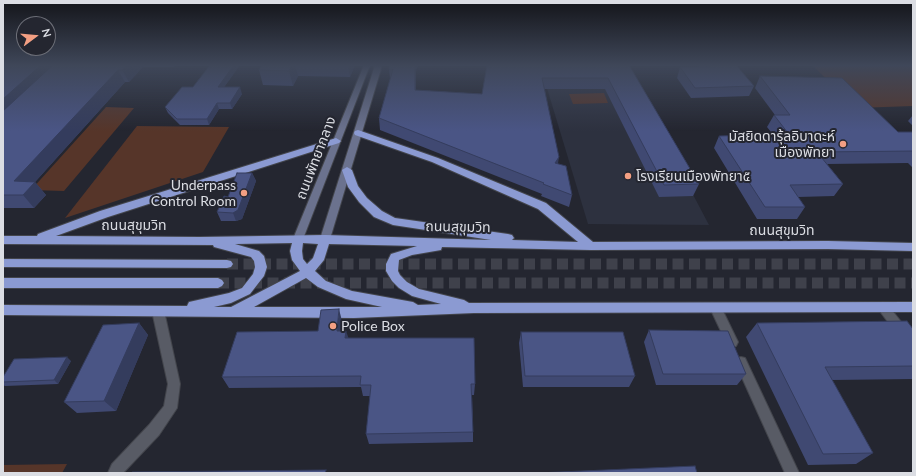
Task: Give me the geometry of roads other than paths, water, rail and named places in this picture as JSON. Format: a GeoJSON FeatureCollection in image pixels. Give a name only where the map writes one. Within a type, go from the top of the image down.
{"type":"FeatureCollection","features":[{"type":"Feature","properties":{"kind":"highway"},"geometry":{"type":"LineString","coordinates":[[358,133],[435,160],[542,206],[591,246]]}},
{"type":"Feature","properties":{"kind":"highway"},"geometry":{"type":"LineString","coordinates":[[34,240],[104,214],[336,141]]}},
{"type":"Feature","properties":{"kind":"highway"},"geometry":{"type":"LineString","coordinates":[[347,170],[353,187],[363,200],[378,214],[394,221],[557,244]]}},
{"type":"Feature","properties":{"kind":"highway"},"geometry":{"type":"LineString","coordinates":[[298,239],[296,246],[297,256],[307,272],[322,284],[350,296],[435,310]]}},
{"type":"Feature","properties":{"kind":"highway"},"geometry":{"type":"LineString","coordinates":[[234,311],[274,291],[307,272],[318,260],[325,239]]}},
{"type":"Feature","properties":{"kind":"highway","name":"ถนนสุขุมวิท"},"geometry":{"type":"LineString","coordinates":[[3,240],[325,239],[591,246],[828,245],[913,247]]}},
{"type":"Feature","properties":{"kind":"highway"},"geometry":{"type":"LineString","coordinates":[[164,311],[231,298],[246,291],[258,276],[261,267],[260,259],[252,252],[200,240]]}},
{"type":"Feature","properties":{"kind":"highway"},"geometry":{"type":"LineString","coordinates":[[469,243],[411,251],[395,257],[392,264],[392,271],[403,285],[416,293],[474,308]]}},
{"type":"Feature","properties":{"kind":"highway"},"geometry":{"type":"LineString","coordinates":[[3,263],[227,264]]}},
{"type":"Feature","properties":{"kind":"highway"},"geometry":{"type":"LineString","coordinates":[[3,283],[218,283]]}},
{"type":"Feature","properties":{"kind":"highway"},"geometry":{"type":"LineString","coordinates":[[4,312],[234,311],[354,313],[474,308],[913,307]]}},
{"type":"Feature","properties":{"kind":"main road","name":"ถนนพัทยากลาง"},"geometry":{"type":"LineString","coordinates":[[298,239],[358,87]]}},
{"type":"Feature","properties":{"kind":"main road"},"geometry":{"type":"LineString","coordinates":[[325,239],[372,87]]}},
{"type":"Feature","properties":{"kind":"street"},"geometry":{"type":"LineString","coordinates":[[883,307],[913,346]]}},
{"type":"Feature","properties":{"kind":"street"},"geometry":{"type":"LineString","coordinates":[[716,308],[792,473]]}},
{"type":"Feature","properties":{"kind":"street"},"geometry":{"type":"LineString","coordinates":[[116,473],[117,469],[154,430],[170,408],[174,384],[164,311]]}},
{"type":"Feature","properties":{"kind":"tunnel"},"geometry":{"type":"LineString","coordinates":[[227,264],[913,264]]}},
{"type":"Feature","properties":{"kind":"tunnel"},"geometry":{"type":"LineString","coordinates":[[218,283],[913,283]]}},
{"type":"Feature","properties":{"kind":"place","name":"มัสยิดดารุ้ลอิบาดะห์ เมืองพัทยา"},"geometry":{"type":"Point","coordinates":[843,144]}},
{"type":"Feature","properties":{"kind":"place","name":"โรงเรียนเมืองพัทยา๕"},"geometry":{"type":"Point","coordinates":[628,176]}},
{"type":"Feature","properties":{"kind":"place","name":"Underpass Control Room"},"geometry":{"type":"Point","coordinates":[244,193]}},
{"type":"Feature","properties":{"kind":"place","name":"Police Box"},"geometry":{"type":"Point","coordinates":[333,326]}}]}
